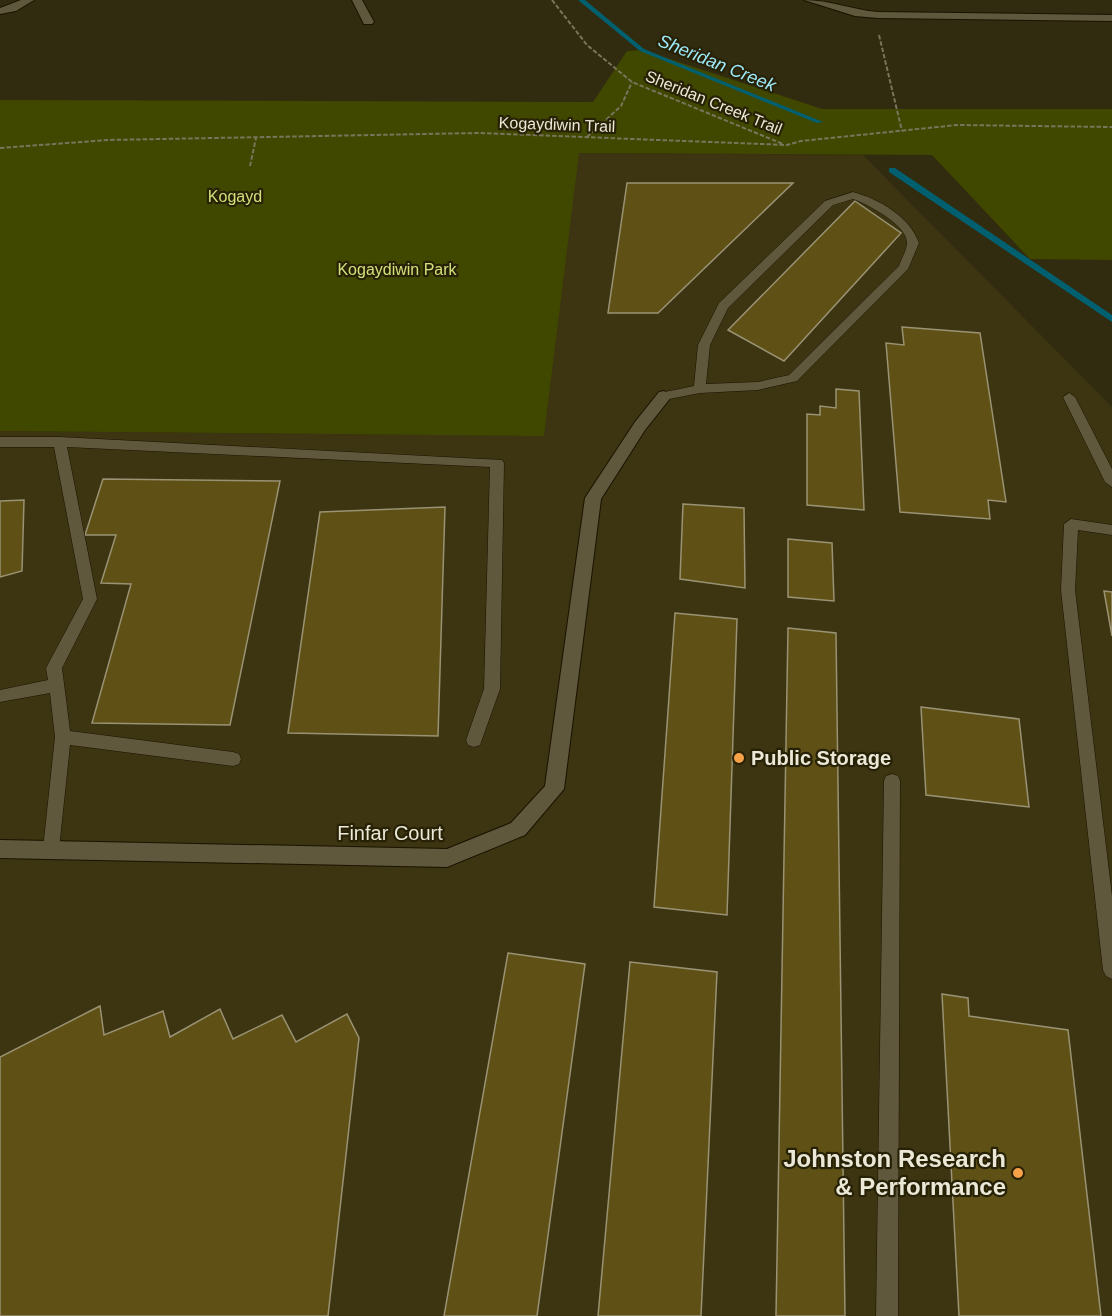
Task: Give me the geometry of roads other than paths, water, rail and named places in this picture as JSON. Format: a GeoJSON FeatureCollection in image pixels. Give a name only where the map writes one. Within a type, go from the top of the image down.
{"type":"FeatureCollection","features":[{"type":"Feature","properties":{"kind":"street"},"geometry":{"type":"LineString","coordinates":[[0,11],[12,9],[29,0]]}},
{"type":"Feature","properties":{"kind":"street"},"geometry":{"type":"LineString","coordinates":[[357,0],[368,22]]}},
{"type":"Feature","properties":{"kind":"street"},"geometry":{"type":"LineString","coordinates":[[809,0],[855,14],[1112,18]]}},
{"type":"Feature","properties":{"kind":"street","name":"Finfar Court"},"geometry":{"type":"LineString","coordinates":[[0,849],[447,858],[518,830],[554,789],[593,498],[640,426],[664,396]]}},
{"type":"Feature","properties":{"kind":"lane"},"geometry":{"type":"LineString","coordinates":[[664,396],[700,389],[758,386],[793,378],[904,267],[913,243],[909,231],[876,204],[853,195],[829,203],[723,306],[701,349],[700,389]]}},
{"type":"Feature","properties":{"kind":"lane"},"geometry":{"type":"LineString","coordinates":[[1070,397],[1112,482]]}},
{"type":"Feature","properties":{"kind":"lane"},"geometry":{"type":"LineString","coordinates":[[0,441],[497,463],[492,689],[474,740]]}},
{"type":"Feature","properties":{"kind":"lane"},"geometry":{"type":"LineString","coordinates":[[51,849],[63,737],[54,668],[90,599],[60,442]]}},
{"type":"Feature","properties":{"kind":"lane"},"geometry":{"type":"LineString","coordinates":[[1112,530],[1071,524],[1068,590],[1112,970]]}},
{"type":"Feature","properties":{"kind":"lane"},"geometry":{"type":"LineString","coordinates":[[0,696],[56,685]]}},
{"type":"Feature","properties":{"kind":"lane"},"geometry":{"type":"LineString","coordinates":[[63,737],[233,759]]}},
{"type":"Feature","properties":{"kind":"lane"},"geometry":{"type":"LineString","coordinates":[[887,1316],[891,781]]}},
{"type":"Feature","properties":{"kind":"waterway","name":"Sheridan Creek"},"geometry":{"type":"LineString","coordinates":[[581,0],[642,50],[819,122]]}},
{"type":"Feature","properties":{"kind":"waterway","name":"Sheridan Creek"},"geometry":{"type":"LineString","coordinates":[[892,170],[1112,319]]}},
{"type":"Feature","properties":{"kind":"place","name":"Public Storage"},"geometry":{"type":"Point","coordinates":[739,758]}},
{"type":"Feature","properties":{"kind":"place","name":"Johnston Research & Performance"},"geometry":{"type":"Point","coordinates":[1018,1173]}},
{"type":"Feature","properties":{"kind":"park label","name":"Kogayd"},"geometry":{"type":"Point","coordinates":[235,196]}},
{"type":"Feature","properties":{"kind":"park label","name":"Kogaydiwin Park"},"geometry":{"type":"Point","coordinates":[397,269]}}]}
